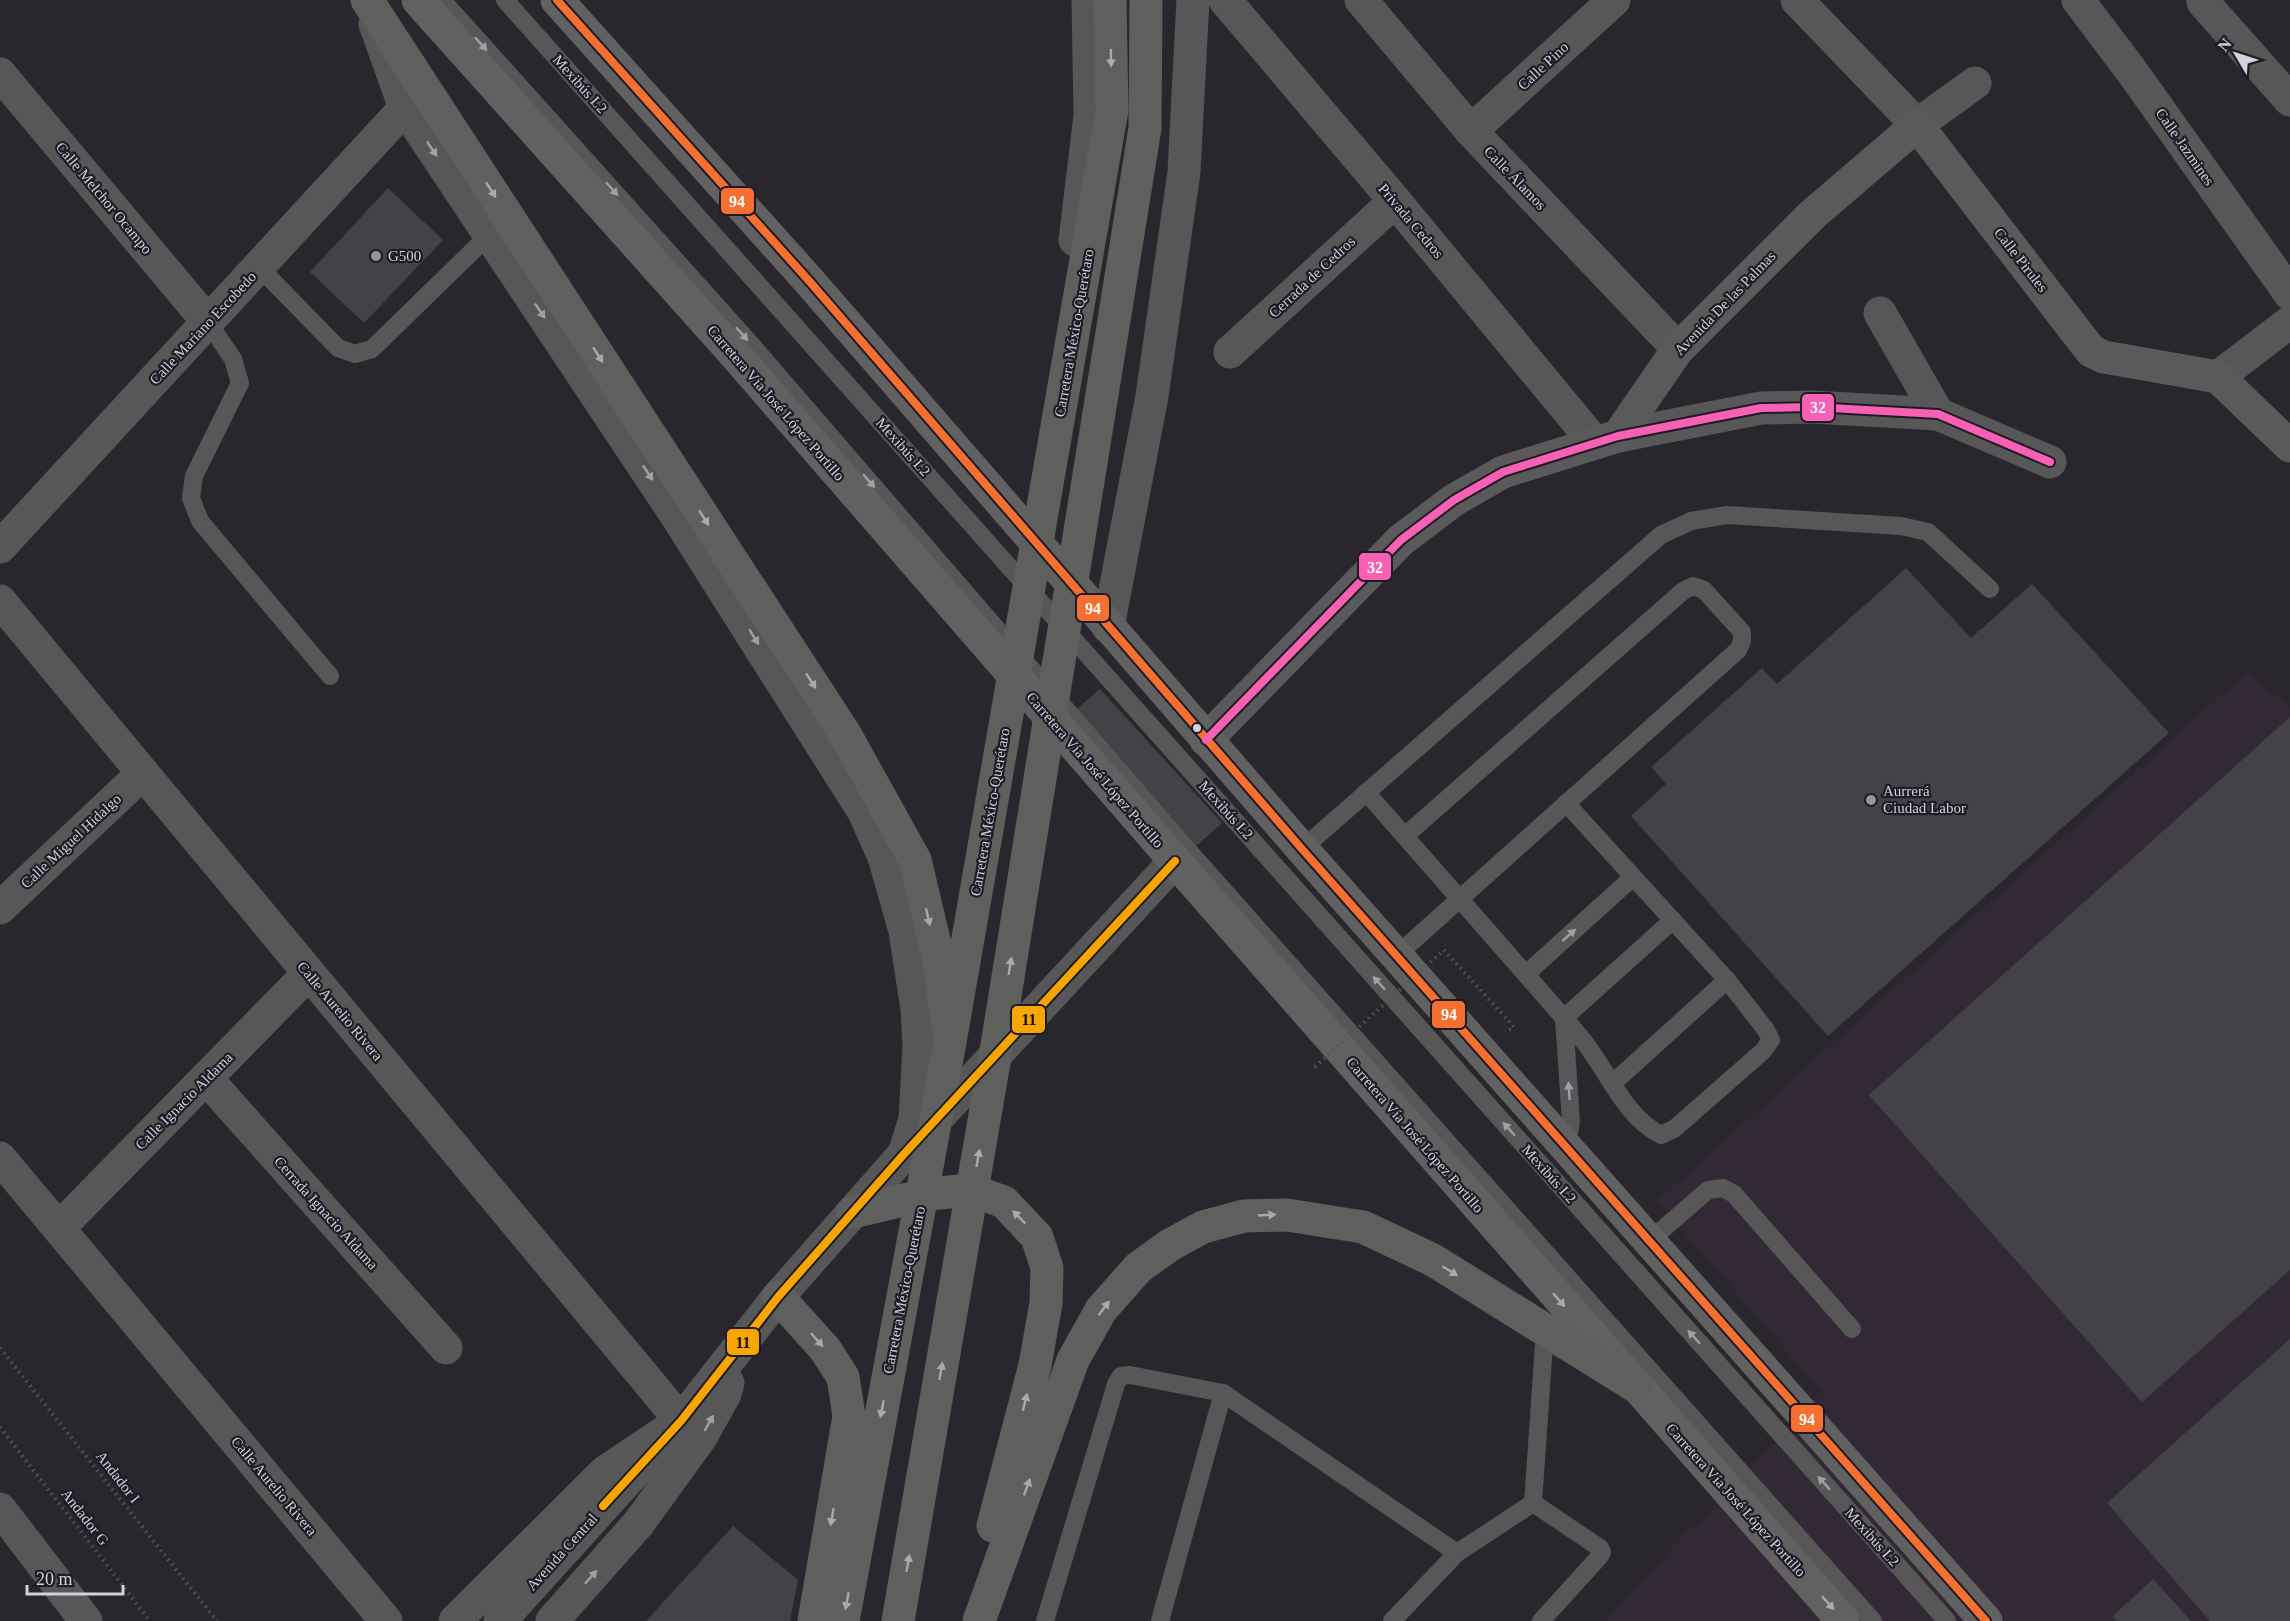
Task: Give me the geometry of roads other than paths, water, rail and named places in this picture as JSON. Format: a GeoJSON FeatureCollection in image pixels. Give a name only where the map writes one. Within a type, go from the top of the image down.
{"type":"FeatureCollection","features":[{"type":"Feature","properties":{"kind":"highway"},"geometry":{"type":"LineString","coordinates":[[367,0],[845,734],[915,860],[939,961],[950,1042]]}},
{"type":"Feature","properties":{"kind":"highway","name":"Carretera México-Querétaro"},"geometry":{"type":"LineString","coordinates":[[843,1621],[950,1042],[1113,110],[1110,0]]}},
{"type":"Feature","properties":{"kind":"highway"},"geometry":{"type":"LineString","coordinates":[[898,1621],[998,1039],[1145,128],[1146,0]]}},
{"type":"Feature","properties":{"kind":"highway"},"geometry":{"type":"LineString","coordinates":[[853,1212],[929,1194],[970,1190],[1004,1202],[1018,1215],[1037,1237],[1047,1268],[1046,1303],[1035,1365],[969,1621]]}},
{"type":"Feature","properties":{"kind":"highway"},"geometry":{"type":"LineString","coordinates":[[979,1621],[1073,1360],[1101,1310],[1138,1268],[1170,1245],[1203,1227],[1244,1216],[1287,1215],[1363,1227],[1433,1260],[1635,1386]]}},
{"type":"Feature","properties":{"kind":"highway"},"geometry":{"type":"LineString","coordinates":[[778,1297],[825,1349],[843,1377],[849,1416],[813,1621]]}},
{"type":"Feature","properties":{"kind":"main road","name":"Carretera Vía José López Portillo"},"geometry":{"type":"LineString","coordinates":[[418,0],[732,351],[1174,861],[1843,1621]]}},
{"type":"Feature","properties":{"kind":"main road"},"geometry":{"type":"LineString","coordinates":[[557,0],[818,291],[1206,740],[1648,1242],[1986,1621]]}},
{"type":"Feature","properties":{"kind":"main road","name":"Avenida De las Palmas"},"geometry":{"type":"LineString","coordinates":[[1607,440],[1678,349],[1812,215],[1917,125]]}},
{"type":"Feature","properties":{"kind":"main road","name":"Calle Pirules"},"geometry":{"type":"LineString","coordinates":[[1917,125],[2091,351],[2104,357],[2218,377]]}},
{"type":"Feature","properties":{"kind":"main road"},"geometry":{"type":"LineString","coordinates":[[2218,377],[2290,446]]}},
{"type":"Feature","properties":{"kind":"main road"},"geometry":{"type":"LineString","coordinates":[[1206,740],[1401,540],[1454,500],[1503,472],[1607,440]]}},
{"type":"Feature","properties":{"kind":"street"},"geometry":{"type":"LineString","coordinates":[[367,0],[405,108],[674,512],[864,812],[884,857],[905,931],[917,1009],[919,1045],[915,1119],[904,1154]]}},
{"type":"Feature","properties":{"kind":"street"},"geometry":{"type":"LineString","coordinates":[[1025,531],[1035,508],[1054,417],[1090,116],[1088,0]]}},
{"type":"Feature","properties":{"kind":"street"},"geometry":{"type":"LineString","coordinates":[[1108,627],[1152,396],[1184,172],[1193,0]]}},
{"type":"Feature","properties":{"kind":"street","name":"Privada Cedros"},"geometry":{"type":"LineString","coordinates":[[1225,0],[1395,201],[1607,440]]}},
{"type":"Feature","properties":{"kind":"street","name":"Calle Álamos"},"geometry":{"type":"LineString","coordinates":[[1361,0],[1471,131],[1678,349]]}},
{"type":"Feature","properties":{"kind":"street","name":"Calle Pino"},"geometry":{"type":"LineString","coordinates":[[1471,131],[1614,0]]}},
{"type":"Feature","properties":{"kind":"street","name":"Calle Pirules"},"geometry":{"type":"LineString","coordinates":[[1797,0],[1917,125]]}},
{"type":"Feature","properties":{"kind":"street","name":"Calle Jazmines"},"geometry":{"type":"LineString","coordinates":[[2078,0],[2133,73],[2290,294]]}},
{"type":"Feature","properties":{"kind":"street"},"geometry":{"type":"LineString","coordinates":[[2204,2],[2290,100]]}},
{"type":"Feature","properties":{"kind":"street","name":"Calle Melchor Ocampo"},"geometry":{"type":"LineString","coordinates":[[0,75],[208,322]]}},
{"type":"Feature","properties":{"kind":"street"},"geometry":{"type":"LineString","coordinates":[[1917,125],[1975,83]]}},
{"type":"Feature","properties":{"kind":"street","name":"Calle Mariano Escobedo"},"geometry":{"type":"LineString","coordinates":[[0,547],[405,108]]}},
{"type":"Feature","properties":{"kind":"street","name":"Cerrada de Cedros"},"geometry":{"type":"LineString","coordinates":[[1230,352],[1395,201]]}},
{"type":"Feature","properties":{"kind":"street"},"geometry":{"type":"LineString","coordinates":[[1880,313],[1938,414]]}},
{"type":"Feature","properties":{"kind":"street"},"geometry":{"type":"LineString","coordinates":[[2218,377],[2290,322]]}},
{"type":"Feature","properties":{"kind":"street"},"geometry":{"type":"LineString","coordinates":[[1607,440],[1761,408],[1812,406],[1938,414],[2050,462]]}},
{"type":"Feature","properties":{"kind":"street","name":"Calle Aurelio Rivera"},"geometry":{"type":"LineString","coordinates":[[0,601],[681,1421]]}},
{"type":"Feature","properties":{"kind":"street","name":"Calle Miguel Hidalgo"},"geometry":{"type":"LineString","coordinates":[[0,908],[143,773]]}},
{"type":"Feature","properties":{"kind":"street","name":"Avenida Central"},"geometry":{"type":"LineString","coordinates":[[500,1621],[681,1421],[778,1297],[904,1154],[1174,861]]}},
{"type":"Feature","properties":{"kind":"street","name":"Calle Ignacio Aldama"},"geometry":{"type":"LineString","coordinates":[[59,1228],[309,974]]}},
{"type":"Feature","properties":{"kind":"street","name":"Cerrada Ignacio Aldama"},"geometry":{"type":"LineString","coordinates":[[206,1078],[446,1348]]}},
{"type":"Feature","properties":{"kind":"street","name":"Calle Aurelio Rivera"},"geometry":{"type":"LineString","coordinates":[[0,1158],[386,1621]]}},
{"type":"Feature","properties":{"kind":"street","name":"Avenida Central"},"geometry":{"type":"LineString","coordinates":[[552,1621],[638,1524],[701,1437],[725,1394],[740,1347]]}},
{"type":"Feature","properties":{"kind":"street"},"geometry":{"type":"LineString","coordinates":[[455,1621],[605,1472],[681,1421]]}},
{"type":"Feature","properties":{"kind":"street"},"geometry":{"type":"LineString","coordinates":[[0,1509],[86,1621]]}},
{"type":"Feature","properties":{"kind":"lane"},"geometry":{"type":"LineString","coordinates":[[442,0],[750,343],[1178,839],[1872,1621]]}},
{"type":"Feature","properties":{"kind":"lane","name":"Mexibús L2"},"geometry":{"type":"LineString","coordinates":[[505,0],[1947,1621]]}},
{"type":"Feature","properties":{"kind":"lane"},"geometry":{"type":"LineString","coordinates":[[259,267],[338,348],[355,354],[372,349],[489,235]]}},
{"type":"Feature","properties":{"kind":"lane"},"geometry":{"type":"LineString","coordinates":[[208,322],[233,359],[240,383],[194,476],[191,498],[200,521],[330,676]]}},
{"type":"Feature","properties":{"kind":"lane"},"geometry":{"type":"LineString","coordinates":[[1302,849],[1660,535],[1691,521],[1727,515],[1910,528],[1928,532],[1989,589]]}},
{"type":"Feature","properties":{"kind":"lane"},"geometry":{"type":"LineString","coordinates":[[1397,955],[1738,650],[1742,641],[1742,632],[1704,590],[1693,586],[1683,591],[1406,835]]}},
{"type":"Feature","properties":{"kind":"lane"},"geometry":{"type":"LineString","coordinates":[[1366,792],[1406,835],[1588,1046],[1621,1097],[1648,1129],[1661,1136],[1674,1129],[1762,1051],[1771,1040],[1728,980],[1566,803]]}},
{"type":"Feature","properties":{"kind":"lane"},"geometry":{"type":"LineString","coordinates":[[1526,974],[1633,877]]}},
{"type":"Feature","properties":{"kind":"lane"},"geometry":{"type":"LineString","coordinates":[[1564,1018],[1673,920]]}},
{"type":"Feature","properties":{"kind":"lane"},"geometry":{"type":"LineString","coordinates":[[1612,1083],[1728,980]]}},
{"type":"Feature","properties":{"kind":"lane"},"geometry":{"type":"LineString","coordinates":[[1564,1018],[1571,1122],[1566,1149]]}},
{"type":"Feature","properties":{"kind":"lane"},"geometry":{"type":"LineString","coordinates":[[1648,1242],[1708,1190],[1723,1188],[1734,1194],[1852,1329]]}},
{"type":"Feature","properties":{"kind":"lane"},"geometry":{"type":"LineString","coordinates":[[1533,1503],[1545,1330]]}},
{"type":"Feature","properties":{"kind":"lane"},"geometry":{"type":"LineString","coordinates":[[1045,1621],[1116,1383],[1121,1376],[1130,1375],[1223,1393],[1457,1553]]}},
{"type":"Feature","properties":{"kind":"lane"},"geometry":{"type":"LineString","coordinates":[[1160,1621],[1223,1393]]}},
{"type":"Feature","properties":{"kind":"lane"},"geometry":{"type":"LineString","coordinates":[[1392,1621],[1457,1553],[1533,1503]]}},
{"type":"Feature","properties":{"kind":"lane"},"geometry":{"type":"LineString","coordinates":[[1533,1503],[1600,1548],[1602,1552],[1541,1621]]}},
{"type":"Feature","properties":{"kind":"place","name":"G500"},"geometry":{"type":"Point","coordinates":[376,256]}},
{"type":"Feature","properties":{"kind":"place","name":"Aurrerá Ciudad Labor"},"geometry":{"type":"Point","coordinates":[1871,800]}}]}
